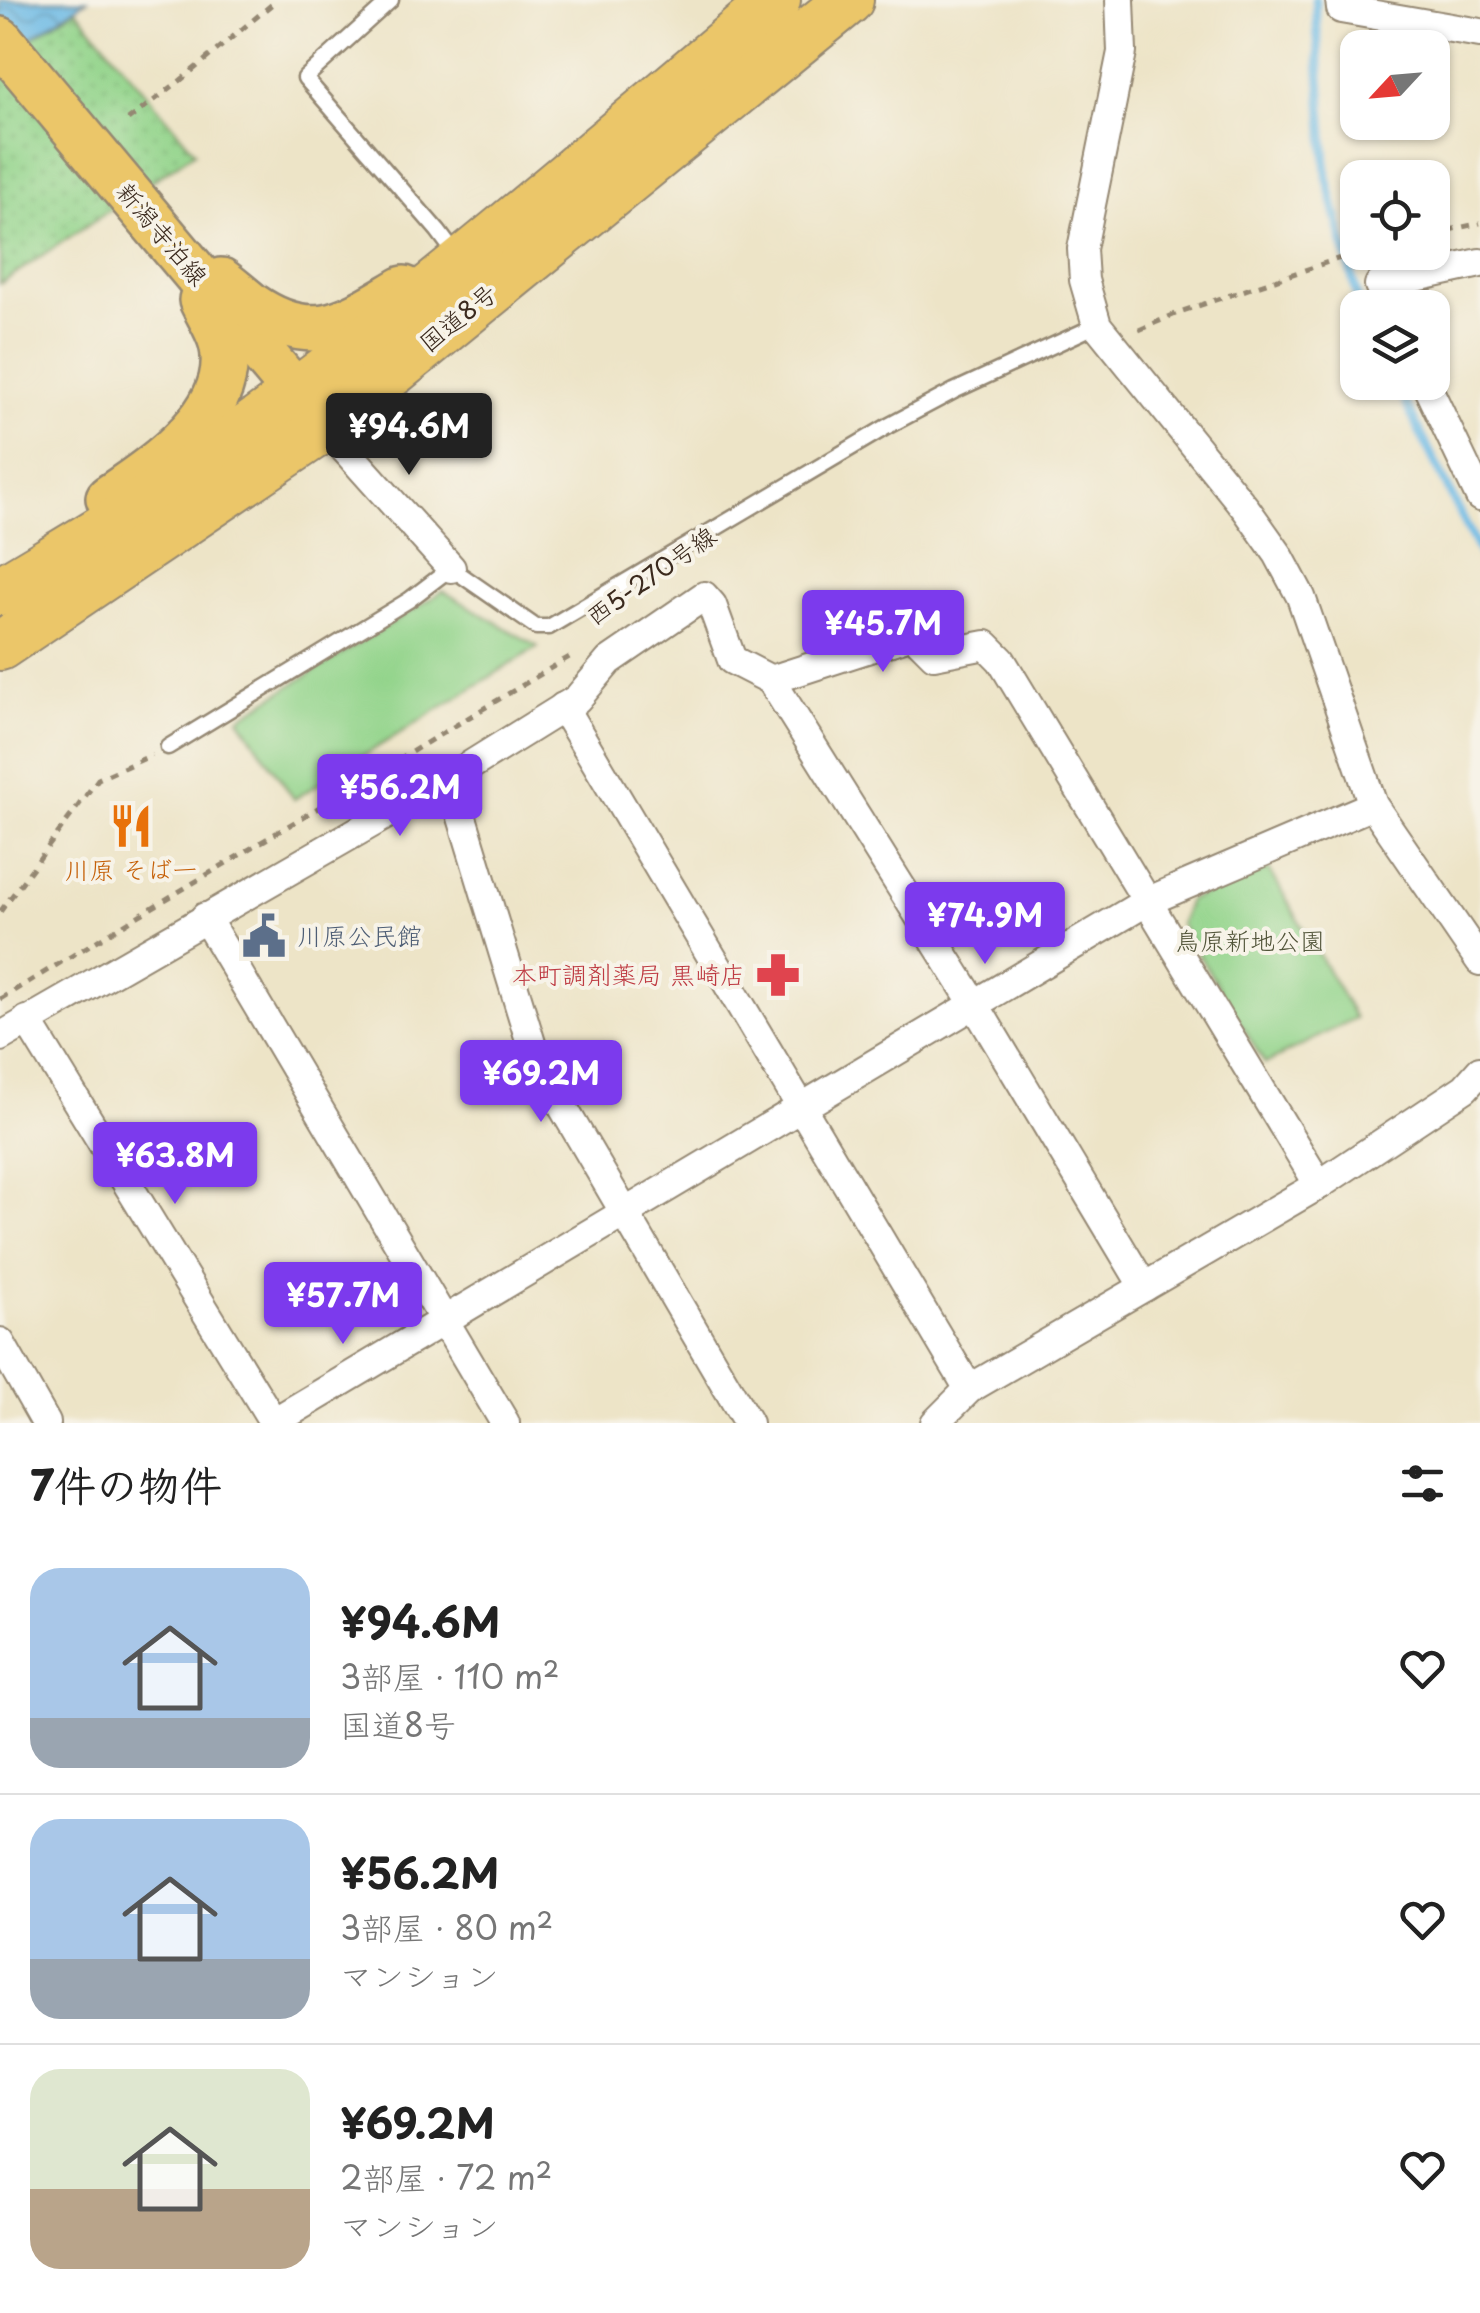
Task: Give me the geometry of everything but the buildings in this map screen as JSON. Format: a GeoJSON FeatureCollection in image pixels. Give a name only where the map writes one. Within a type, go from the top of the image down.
{"type":"FeatureCollection","features":[{"type":"Feature","properties":{"kind":"highway","name":"国道8号"},"geometry":{"type":"LineString","coordinates":[[0,592],[121,517],[309,410],[451,272],[776,0]]}},
{"type":"Feature","properties":{"kind":"highway","name":"国道8号"},"geometry":{"type":"LineString","coordinates":[[0,646],[849,0]]}},
{"type":"Feature","properties":{"kind":"main road","name":"新潟寺泊線"},"geometry":{"type":"LineString","coordinates":[[0,40],[309,410]]}},
{"type":"Feature","properties":{"kind":"main road"},"geometry":{"type":"LineString","coordinates":[[182,256],[254,308],[310,328],[328,329],[350,321],[420,280],[451,272]]}},
{"type":"Feature","properties":{"kind":"main road"},"geometry":{"type":"LineString","coordinates":[[60,554],[80,518],[156,465],[209,411],[222,374],[222,344],[182,256]]}},
{"type":"Feature","properties":{"kind":"street"},"geometry":{"type":"LineString","coordinates":[[1120,0],[1122,52],[1082,248],[1084,280],[1103,333],[1278,554],[1301,597],[1373,805],[1480,961]]}},
{"type":"Feature","properties":{"kind":"street"},"geometry":{"type":"LineString","coordinates":[[1340,0],[1341,9],[1480,33]]}},
{"type":"Feature","properties":{"kind":"street"},"geometry":{"type":"LineString","coordinates":[[1381,290],[1379,285],[1480,263]]}},
{"type":"Feature","properties":{"kind":"street"},"geometry":{"type":"LineString","coordinates":[[1434,400],[1480,498]]}},
{"type":"Feature","properties":{"kind":"street"},"geometry":{"type":"LineString","coordinates":[[309,410],[451,568]]}},
{"type":"Feature","properties":{"kind":"street"},"geometry":{"type":"LineString","coordinates":[[0,1037],[450,778],[578,699],[609,660],[704,596],[712,605],[732,660],[771,680],[975,1005],[1144,1287]]}},
{"type":"Feature","properties":{"kind":"street"},"geometry":{"type":"LineString","coordinates":[[771,680],[913,634],[934,655],[986,645],[1000,660],[1319,1185]]}},
{"type":"Feature","properties":{"kind":"street"},"geometry":{"type":"LineString","coordinates":[[563,707],[969,1390]]}},
{"type":"Feature","properties":{"kind":"street"},"geometry":{"type":"LineString","coordinates":[[450,778],[538,1063],[748,1423]]}},
{"type":"Feature","properties":{"kind":"street"},"geometry":{"type":"LineString","coordinates":[[27,1020],[274,1423],[1146,902],[1373,805]]}},
{"type":"Feature","properties":{"kind":"street"},"geometry":{"type":"LineString","coordinates":[[205,918],[505,1423]]}},
{"type":"Feature","properties":{"kind":"street"},"geometry":{"type":"LineString","coordinates":[[935,1423],[969,1390],[1319,1185],[1465,1088],[1480,1071]]}},
{"type":"Feature","properties":{"kind":"street"},"geometry":{"type":"LineString","coordinates":[[0,1342],[46,1423]]}},
{"type":"Feature","properties":{"kind":"lane"},"geometry":{"type":"LineString","coordinates":[[391,0],[305,78],[438,231],[451,272]]}},
{"type":"Feature","properties":{"kind":"lane"},"geometry":{"type":"LineString","coordinates":[[168,748],[408,600],[451,568],[536,627],[549,626],[954,391],[1103,333]]}},
{"type":"Feature","properties":{"kind":"path"},"geometry":{"type":"LineString","coordinates":[[128,120],[276,0]]}},
{"type":"Feature","properties":{"kind":"path"},"geometry":{"type":"LineString","coordinates":[[1450,230],[1480,223]]}},
{"type":"Feature","properties":{"kind":"path"},"geometry":{"type":"LineString","coordinates":[[1103,333],[1180,312],[1340,258]]}},
{"type":"Feature","properties":{"kind":"path","name":"西5-270号線"},"geometry":{"type":"LineString","coordinates":[[0,999],[588,644]]}},
{"type":"Feature","properties":{"kind":"path"},"geometry":{"type":"LineString","coordinates":[[0,912],[98,779],[168,748]]}},
{"type":"Feature","properties":{"kind":"green space"},"geometry":{"type":"Polygon","coordinates":[[[76,9],[195,152],[0,284],[0,59],[76,9]]]}},
{"type":"Feature","properties":{"kind":"green space"},"geometry":{"type":"Polygon","coordinates":[[[443,591],[538,647],[294,799],[239,718],[443,591]]]}},
{"type":"Feature","properties":{"kind":"green space","name":"鳥原新地公園"},"geometry":{"type":"Polygon","coordinates":[[[1269,869],[1355,1018],[1265,1064],[1180,924],[1189,900],[1269,869]]]}},
{"type":"Feature","properties":{"kind":"water"},"geometry":{"type":"Polygon","coordinates":[[[0,0],[87,0],[0,59],[0,0]]]}},
{"type":"Feature","properties":{"kind":"waterway"},"geometry":{"type":"LineString","coordinates":[[1315,0],[1327,177],[1355,290]]}},
{"type":"Feature","properties":{"kind":"waterway"},"geometry":{"type":"LineString","coordinates":[[1404,400],[1480,553]]}},
{"type":"Feature","properties":{"kind":"place","name":"川原 そば一"},"geometry":{"type":"Point","coordinates":[131,826]}},
{"type":"Feature","properties":{"kind":"place","name":"川原公民館"},"geometry":{"type":"Point","coordinates":[264,936]}},
{"type":"Feature","properties":{"kind":"place","name":"本町調剤薬局 黒崎店"},"geometry":{"type":"Point","coordinates":[778,975]}}]}
